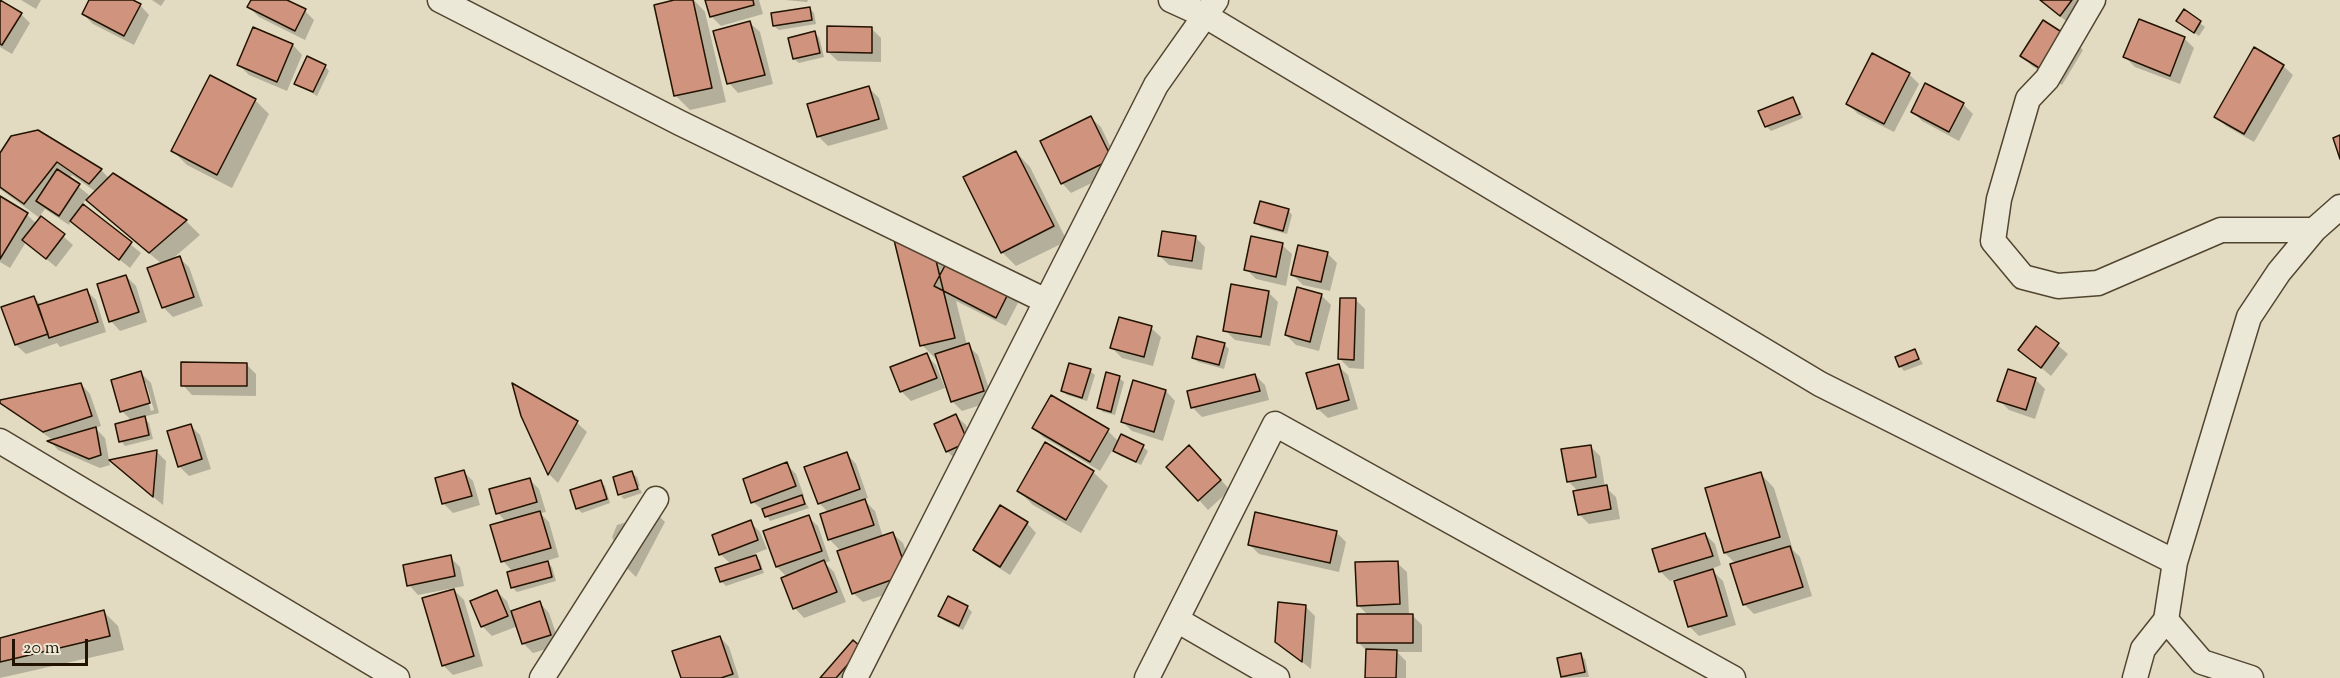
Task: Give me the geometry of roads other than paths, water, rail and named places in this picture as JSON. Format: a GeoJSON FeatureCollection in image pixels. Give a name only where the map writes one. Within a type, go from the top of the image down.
{"type":"FeatureCollection","features":[{"type":"Feature","properties":{"kind":"street"},"geometry":{"type":"LineString","coordinates":[[440,0],[680,123],[1046,301]]}},
{"type":"Feature","properties":{"kind":"street"},"geometry":{"type":"LineString","coordinates":[[1171,0],[1210,8],[1820,384],[2175,562]]}},
{"type":"Feature","properties":{"kind":"street"},"geometry":{"type":"LineString","coordinates":[[2093,0],[2047,79],[2028,99],[1998,199],[1993,242],[2023,277],[2058,286],[2098,283],[2221,230],[2313,230]]}},
{"type":"Feature","properties":{"kind":"street"},"geometry":{"type":"LineString","coordinates":[[855,678],[1156,85],[1210,8]]}},
{"type":"Feature","properties":{"kind":"street"},"geometry":{"type":"LineString","coordinates":[[2134,678],[2143,649],[2166,620],[2175,562],[2248,317],[2279,272],[2313,230],[2340,207]]}},
{"type":"Feature","properties":{"kind":"street"},"geometry":{"type":"LineString","coordinates":[[1148,678],[1275,423],[1734,678]]}},
{"type":"Feature","properties":{"kind":"street"},"geometry":{"type":"LineString","coordinates":[[0,441],[397,678]]}},
{"type":"Feature","properties":{"kind":"street"},"geometry":{"type":"LineString","coordinates":[[542,678],[656,499]]}},
{"type":"Feature","properties":{"kind":"street"},"geometry":{"type":"LineString","coordinates":[[1177,620],[1277,678]]}},
{"type":"Feature","properties":{"kind":"street"},"geometry":{"type":"LineString","coordinates":[[2166,620],[2202,662],[2251,678]]}}]}
